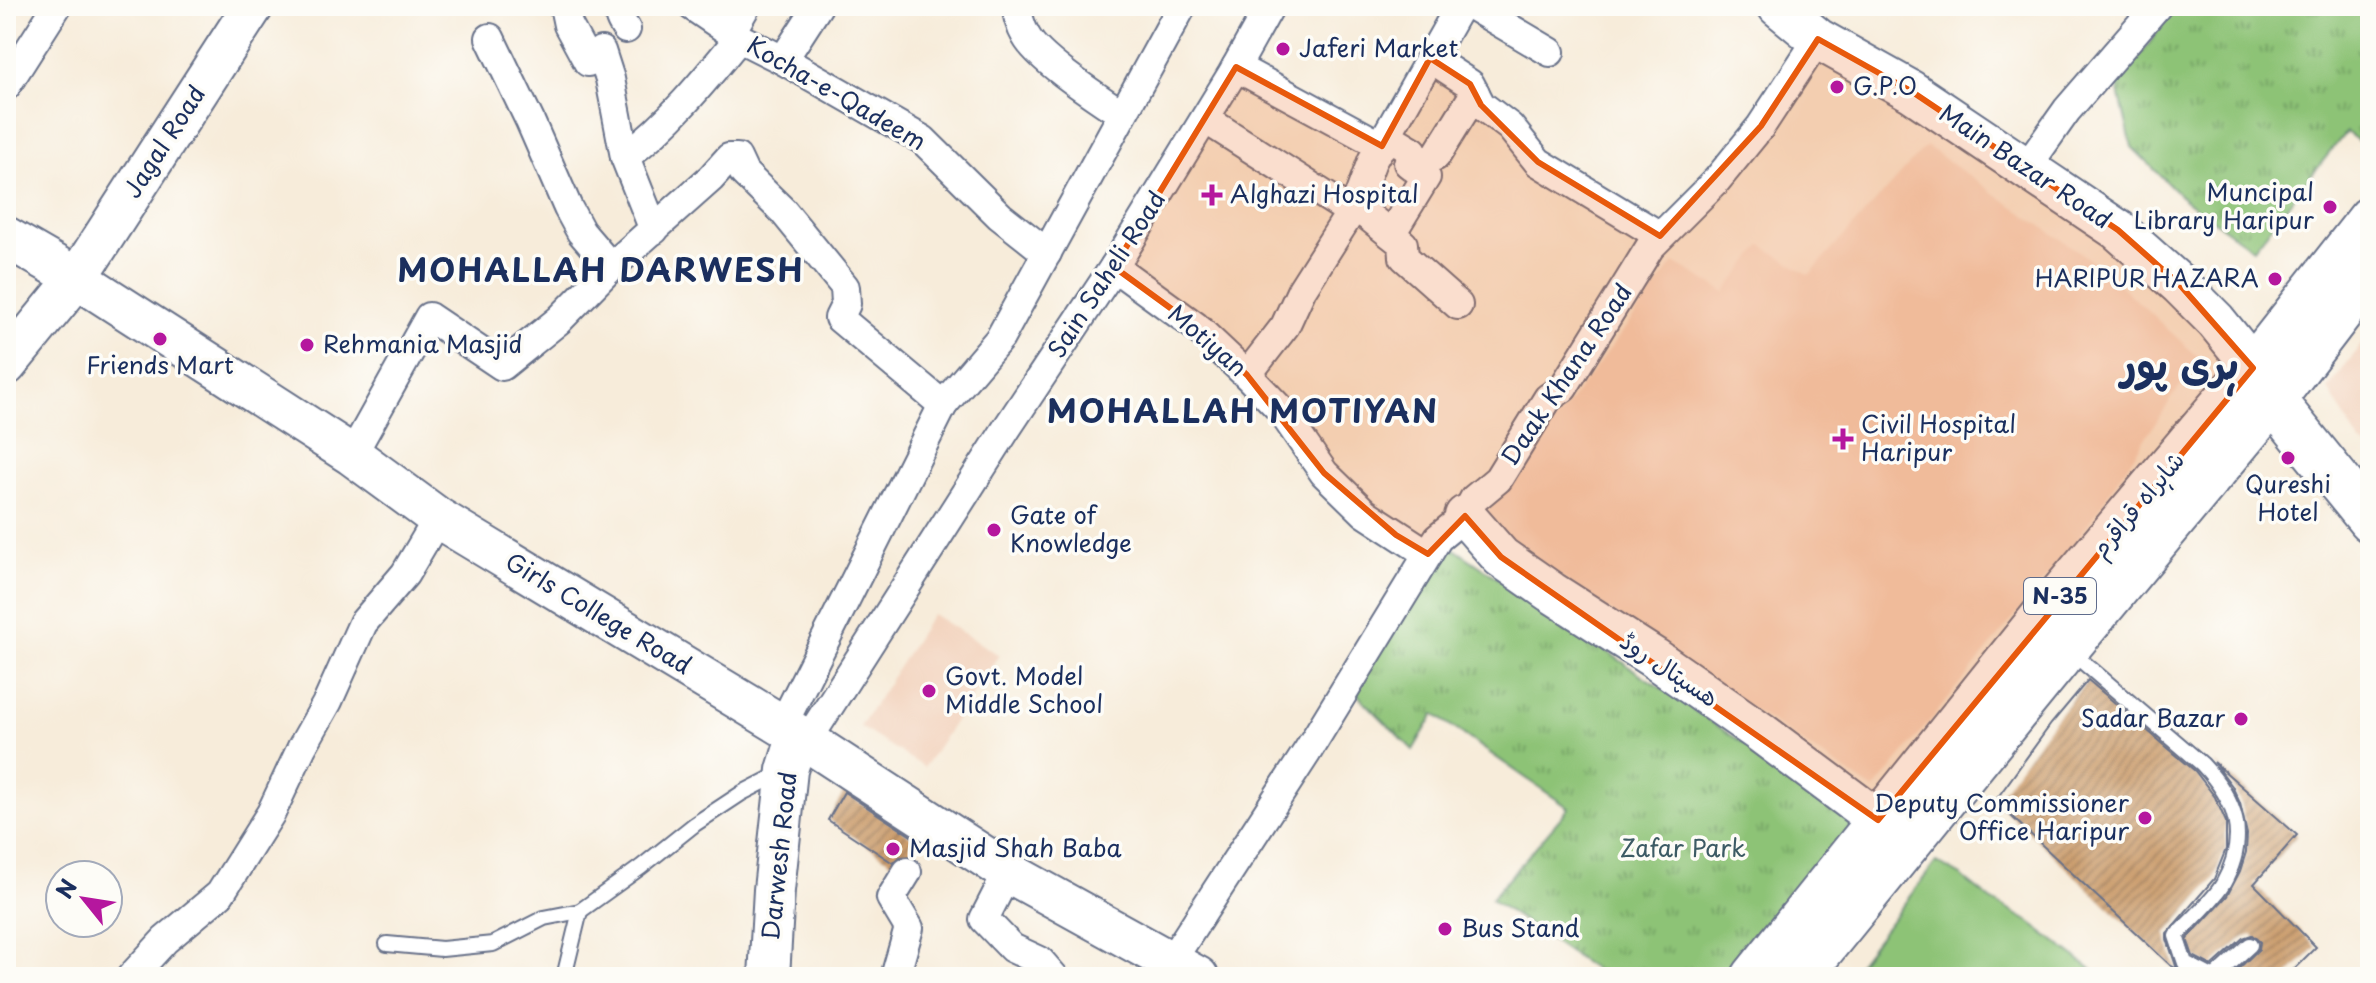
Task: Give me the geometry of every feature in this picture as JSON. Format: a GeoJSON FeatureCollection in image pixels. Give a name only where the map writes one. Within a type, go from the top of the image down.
{"type":"FeatureCollection","features":[{"type":"Feature","properties":{"kind":"highway","name":"شاہراہ قراقرم"},"geometry":{"type":"LineString","coordinates":[[1799,977],[2067,648],[2263,384],[2370,219]]}},
{"type":"Feature","properties":{"kind":"highway","name":"شاہراہ قراقرم"},"geometry":{"type":"LineString","coordinates":[[1754,977],[2045,614],[2370,273]]}},
{"type":"Feature","properties":{"kind":"highway"},"geometry":{"type":"LineString","coordinates":[[2263,384],[2370,520]]}},
{"type":"Feature","properties":{"kind":"main road","name":"Jagal Road"},"geometry":{"type":"LineString","coordinates":[[6,365],[77,278],[253,6]]}},
{"type":"Feature","properties":{"kind":"main road","name":"Main Bazar Road"},"geometry":{"type":"LineString","coordinates":[[1778,6],[1818,39],[1911,91],[2118,230],[2216,321],[2263,384]]}},
{"type":"Feature","properties":{"kind":"main road","name":"Girls College Road"},"geometry":{"type":"LineString","coordinates":[[6,237],[77,278],[352,455],[438,518],[793,743],[1008,872],[1184,969]]}},
{"type":"Feature","properties":{"kind":"main road","name":"ھسپتال روڈ"},"geometry":{"type":"LineString","coordinates":[[1465,516],[1501,557],[1688,681],[1878,820]]}},
{"type":"Feature","properties":{"kind":"main road","name":"Darwesh Road"},"geometry":{"type":"LineString","coordinates":[[769,977],[774,890],[793,743]]}},
{"type":"Feature","properties":{"kind":"street"},"geometry":{"type":"LineString","coordinates":[[6,86],[57,6]]}},
{"type":"Feature","properties":{"kind":"street"},"geometry":{"type":"LineString","coordinates":[[564,6],[568,25],[588,62],[601,51],[610,79],[625,157],[654,230]]}},
{"type":"Feature","properties":{"kind":"street","name":"Kocha-e-Qadeem"},"geometry":{"type":"LineString","coordinates":[[692,6],[735,35],[923,140],[1000,216],[1047,253]]}},
{"type":"Feature","properties":{"kind":"street"},"geometry":{"type":"LineString","coordinates":[[625,157],[681,108],[735,35],[746,6]]}},
{"type":"Feature","properties":{"kind":"street"},"geometry":{"type":"LineString","coordinates":[[783,60],[818,6]]}},
{"type":"Feature","properties":{"kind":"street"},"geometry":{"type":"LineString","coordinates":[[1016,6],[1027,38],[1041,53],[1122,114]]}},
{"type":"Feature","properties":{"kind":"street"},"geometry":{"type":"LineString","coordinates":[[793,743],[943,405],[1000,338],[1182,6]]}},
{"type":"Feature","properties":{"kind":"street","name":"Sain Saheli Road"},"geometry":{"type":"LineString","coordinates":[[793,743],[1114,267],[1270,6]]}},
{"type":"Feature","properties":{"kind":"street"},"geometry":{"type":"LineString","coordinates":[[1247,375],[1285,326],[1302,289],[1351,212],[1372,161],[1460,6]]}},
{"type":"Feature","properties":{"kind":"street"},"geometry":{"type":"LineString","coordinates":[[1472,6],[1550,52]]}},
{"type":"Feature","properties":{"kind":"street"},"geometry":{"type":"LineString","coordinates":[[2026,168],[2067,110],[2157,6]]}},
{"type":"Feature","properties":{"kind":"street"},"geometry":{"type":"LineString","coordinates":[[490,38],[568,208],[581,232],[611,267]]}},
{"type":"Feature","properties":{"kind":"street","name":"Daak Khana Road"},"geometry":{"type":"LineString","coordinates":[[1184,969],[1307,752],[1438,538],[1465,516],[1474,499],[1498,479],[1548,398],[1563,388],[1650,247],[1717,180],[1761,126],[1818,39]]}},
{"type":"Feature","properties":{"kind":"street"},"geometry":{"type":"LineString","coordinates":[[1430,58],[1470,84],[1481,105],[1510,127],[1538,162],[1660,236]]}},
{"type":"Feature","properties":{"kind":"street"},"geometry":{"type":"LineString","coordinates":[[1236,67],[1385,141],[1413,151],[1408,163],[1426,177],[1391,234]]}},
{"type":"Feature","properties":{"kind":"street"},"geometry":{"type":"LineString","coordinates":[[1436,156],[1475,93]]}},
{"type":"Feature","properties":{"kind":"street"},"geometry":{"type":"LineString","coordinates":[[1205,119],[1351,212],[1364,213],[1403,244],[1404,257],[1458,305]]}},
{"type":"Feature","properties":{"kind":"street"},"geometry":{"type":"LineString","coordinates":[[352,455],[429,317],[502,366],[559,320],[611,267],[711,178],[729,158],[737,158],[744,173],[783,211],[845,287],[846,304],[839,318],[943,405]]}},
{"type":"Feature","properties":{"kind":"street","name":"Motiyan"},"geometry":{"type":"LineString","coordinates":[[1114,267],[1195,326],[1247,375],[1280,409],[1324,473],[1365,513],[1428,554]]}},
{"type":"Feature","properties":{"kind":"street"},"geometry":{"type":"LineString","coordinates":[[131,977],[165,940],[220,894],[271,813],[328,701],[363,623],[405,574],[438,518]]}},
{"type":"Feature","properties":{"kind":"street"},"geometry":{"type":"LineString","coordinates":[[895,977],[909,928],[891,898],[907,872]]}},
{"type":"Feature","properties":{"kind":"street"},"geometry":{"type":"LineString","coordinates":[[1008,872],[984,919],[1012,948],[1042,972]]}},
{"type":"Feature","properties":{"kind":"lane"},"geometry":{"type":"LineString","coordinates":[[2067,648],[2202,764],[2220,783],[2237,819],[2233,860],[2222,886],[2176,936],[2185,963],[2214,977],[2250,945]]}},
{"type":"Feature","properties":{"kind":"lane"},"geometry":{"type":"LineString","coordinates":[[387,944],[442,949],[493,944],[544,918],[580,911],[695,824],[742,793],[793,743]]}},
{"type":"Feature","properties":{"kind":"lane"},"geometry":{"type":"LineString","coordinates":[[564,977],[580,911]]}},
{"type":"Feature","properties":{"kind":"highlighted area"},"geometry":{"type":"Polygon","coordinates":[[[1818,39],[1911,91],[2118,230],[2180,285],[2253,368],[1878,820],[1501,557],[1465,516],[1428,554],[1396,535],[1324,473],[1247,375],[1195,326],[1114,267],[1236,67],[1382,146],[1430,58],[1470,84],[1481,105],[1538,162],[1660,236],[1761,126],[1818,39]]]}},
{"type":"Feature","properties":{"kind":"shaded area","name":"Civil Hospital Haripur"},"geometry":{"type":"Polygon","coordinates":[[[1926,146],[2098,265],[2199,358],[2080,536],[1874,790],[1710,681],[1481,520],[1674,263],[1725,292],[1762,245],[1809,275],[1926,146]]]}},
{"type":"Feature","properties":{"kind":"shaded area"},"geometry":{"type":"Polygon","coordinates":[[[2370,333],[2370,450],[2360,443],[2328,389],[2370,333]]]}},
{"type":"Feature","properties":{"kind":"shaded area","name":"Govt. Model Middle School"},"geometry":{"type":"Polygon","coordinates":[[[932,614],[999,655],[924,767],[860,727],[932,614]]]}},
{"type":"Feature","properties":{"kind":"green space"},"geometry":{"type":"Polygon","coordinates":[[[2176,6],[2370,6],[2370,149],[2346,132],[2253,249],[2185,200],[2132,147],[2117,83],[2176,6]]]}},
{"type":"Feature","properties":{"kind":"green space","name":"Zafar Park"},"geometry":{"type":"Polygon","coordinates":[[[1441,540],[1859,821],[1734,977],[1605,977],[1491,899],[1569,808],[1434,714],[1413,750],[1348,685],[1441,540]]]}},
{"type":"Feature","properties":{"kind":"green space"},"geometry":{"type":"Polygon","coordinates":[[[1936,862],[2028,921],[2102,977],[1848,977],[1936,862]]]}},
{"type":"Feature","properties":{"kind":"building","name":"Deputy Commissioner Office Haripur"},"geometry":{"type":"Polygon","coordinates":[[[2088,680],[2195,771],[2215,797],[2226,822],[2226,849],[2214,879],[2167,933],[2177,969],[1995,801],[2051,724],[2088,680]]]}},
{"type":"Feature","properties":{"kind":"building"},"geometry":{"type":"Polygon","coordinates":[[[2214,762],[2297,835],[2254,884],[2316,947],[2286,977],[2230,977],[2259,949],[2260,942],[2252,935],[2243,938],[2212,966],[2193,956],[2187,939],[2227,896],[2246,852],[2247,834],[2240,803],[2214,762]]]}},
{"type":"Feature","properties":{"kind":"building","name":"Masjid Shah Baba"},"geometry":{"type":"Polygon","coordinates":[[[844,792],[917,840],[912,856],[900,857],[893,863],[828,820],[844,792]]]}},
{"type":"Feature","properties":{"kind":"place","name":"Jaferi Market"},"geometry":{"type":"Point","coordinates":[1283,49]}},
{"type":"Feature","properties":{"kind":"place","name":"G.P.O"},"geometry":{"type":"Point","coordinates":[1837,87]}},
{"type":"Feature","properties":{"kind":"place","name":"Alghazi Hospital"},"geometry":{"type":"Point","coordinates":[1212,195]}},
{"type":"Feature","properties":{"kind":"place","name":"Muncipal Library Haripur"},"geometry":{"type":"Point","coordinates":[2330,207]}},
{"type":"Feature","properties":{"kind":"place","name":"HARIPUR HAZARA"},"geometry":{"type":"Point","coordinates":[2275,279]}},
{"type":"Feature","properties":{"kind":"place","name":"Friends Mart"},"geometry":{"type":"Point","coordinates":[160,339]}},
{"type":"Feature","properties":{"kind":"place","name":"Rehmania Masjid"},"geometry":{"type":"Point","coordinates":[307,345]}},
{"type":"Feature","properties":{"kind":"place","name":"Civil Hospital Haripur"},"geometry":{"type":"Point","coordinates":[1843,439]}},
{"type":"Feature","properties":{"kind":"place","name":"Qureshi Hotel"},"geometry":{"type":"Point","coordinates":[2288,458]}},
{"type":"Feature","properties":{"kind":"place","name":"Gate of Knowledge"},"geometry":{"type":"Point","coordinates":[994,530]}},
{"type":"Feature","properties":{"kind":"place","name":"Govt. Model Middle School"},"geometry":{"type":"Point","coordinates":[929,691]}},
{"type":"Feature","properties":{"kind":"place","name":"Sadar Bazar"},"geometry":{"type":"Point","coordinates":[2241,719]}},
{"type":"Feature","properties":{"kind":"place","name":"Deputy Commissioner Office Haripur"},"geometry":{"type":"Point","coordinates":[2145,818]}},
{"type":"Feature","properties":{"kind":"place","name":"Masjid Shah Baba"},"geometry":{"type":"Point","coordinates":[893,849]}},
{"type":"Feature","properties":{"kind":"place","name":"Bus Stand"},"geometry":{"type":"Point","coordinates":[1445,929]}},
{"type":"Feature","properties":{"kind":"district","name":"MOHALLAH DARWESH"},"geometry":{"type":"Point","coordinates":[601,271]}},
{"type":"Feature","properties":{"kind":"district","name":"ہری پور"},"geometry":{"type":"Point","coordinates":[2180,366]}},
{"type":"Feature","properties":{"kind":"district","name":"MOHALLAH MOTIYAN"},"geometry":{"type":"Point","coordinates":[1243,412]}}]}
